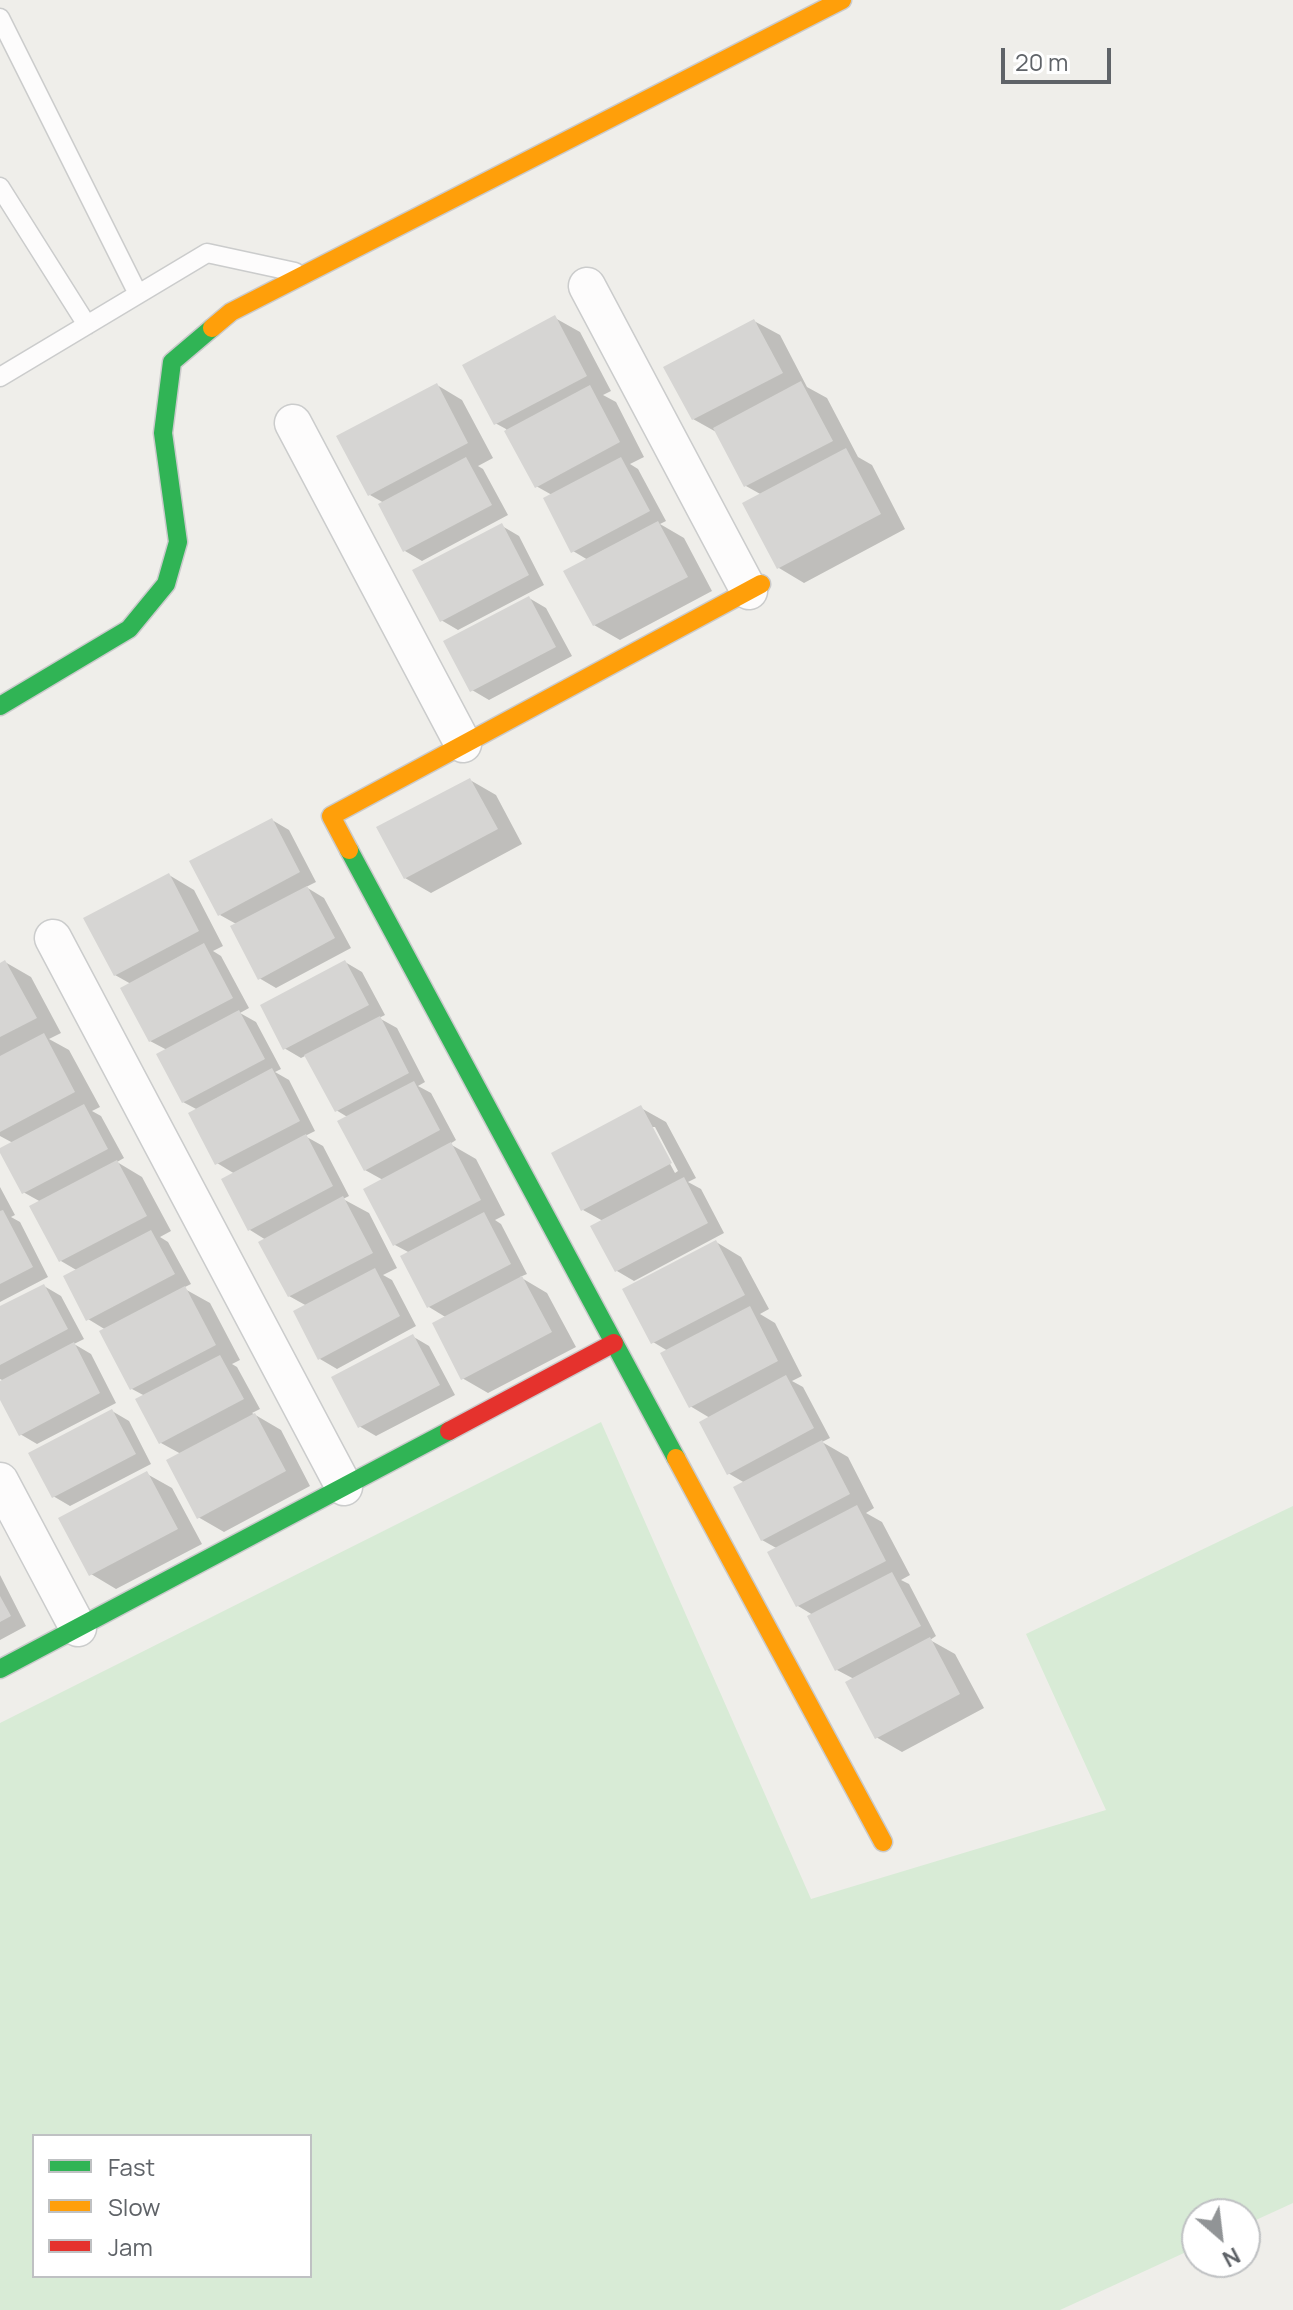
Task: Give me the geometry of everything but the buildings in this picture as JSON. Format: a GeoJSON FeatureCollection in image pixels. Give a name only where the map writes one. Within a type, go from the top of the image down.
{"type":"FeatureCollection","features":[{"type":"Feature","properties":{"kind":"street"},"geometry":{"type":"LineString","coordinates":[[0,706],[129,629],[166,584],[178,542],[163,433],[172,362],[231,312],[842,0]]}},
{"type":"Feature","properties":{"kind":"street"},"geometry":{"type":"LineString","coordinates":[[587,286],[755,587],[331,816],[883,1842]]}},
{"type":"Feature","properties":{"kind":"street"},"geometry":{"type":"LineString","coordinates":[[293,423],[463,744]]}},
{"type":"Feature","properties":{"kind":"street"},"geometry":{"type":"LineString","coordinates":[[53,938],[344,1487]]}},
{"type":"Feature","properties":{"kind":"street"},"geometry":{"type":"LineString","coordinates":[[0,1669],[614,1343]]}},
{"type":"Feature","properties":{"kind":"street"},"geometry":{"type":"LineString","coordinates":[[0,1481],[78,1628]]}},
{"type":"Feature","properties":{"kind":"lane"},"geometry":{"type":"LineString","coordinates":[[0,18],[138,294]]}},
{"type":"Feature","properties":{"kind":"lane"},"geometry":{"type":"LineString","coordinates":[[0,187],[87,325]]}},
{"type":"Feature","properties":{"kind":"lane"},"geometry":{"type":"LineString","coordinates":[[0,377],[207,253],[306,274]]}},
{"type":"Feature","properties":{"kind":"green space"},"geometry":{"type":"Polygon","coordinates":[[[601,1422],[811,1899],[1106,1810],[1026,1634],[1293,1506],[1293,2203],[1261,2218],[1261,2198],[1181,2198],[1181,2254],[1060,2310],[0,2310],[0,1723],[601,1422]]]}},
{"type":"Feature","properties":{"kind":"traffic: fast"},"geometry":{"type":"LineString","coordinates":[[0,706],[129,629],[166,584],[178,542],[163,433],[172,362],[212,328]]}},
{"type":"Feature","properties":{"kind":"traffic: fast"},"geometry":{"type":"LineString","coordinates":[[349,850],[676,1458]]}},
{"type":"Feature","properties":{"kind":"traffic: fast"},"geometry":{"type":"LineString","coordinates":[[0,1669],[449,1431]]}},
{"type":"Feature","properties":{"kind":"traffic: slow"},"geometry":{"type":"LineString","coordinates":[[212,328],[231,312],[842,0]]}},
{"type":"Feature","properties":{"kind":"traffic: slow"},"geometry":{"type":"LineString","coordinates":[[349,850],[331,816],[761,584]]}},
{"type":"Feature","properties":{"kind":"traffic: slow"},"geometry":{"type":"LineString","coordinates":[[676,1458],[883,1842]]}},
{"type":"Feature","properties":{"kind":"traffic: jam"},"geometry":{"type":"LineString","coordinates":[[449,1431],[614,1343]]}}]}
